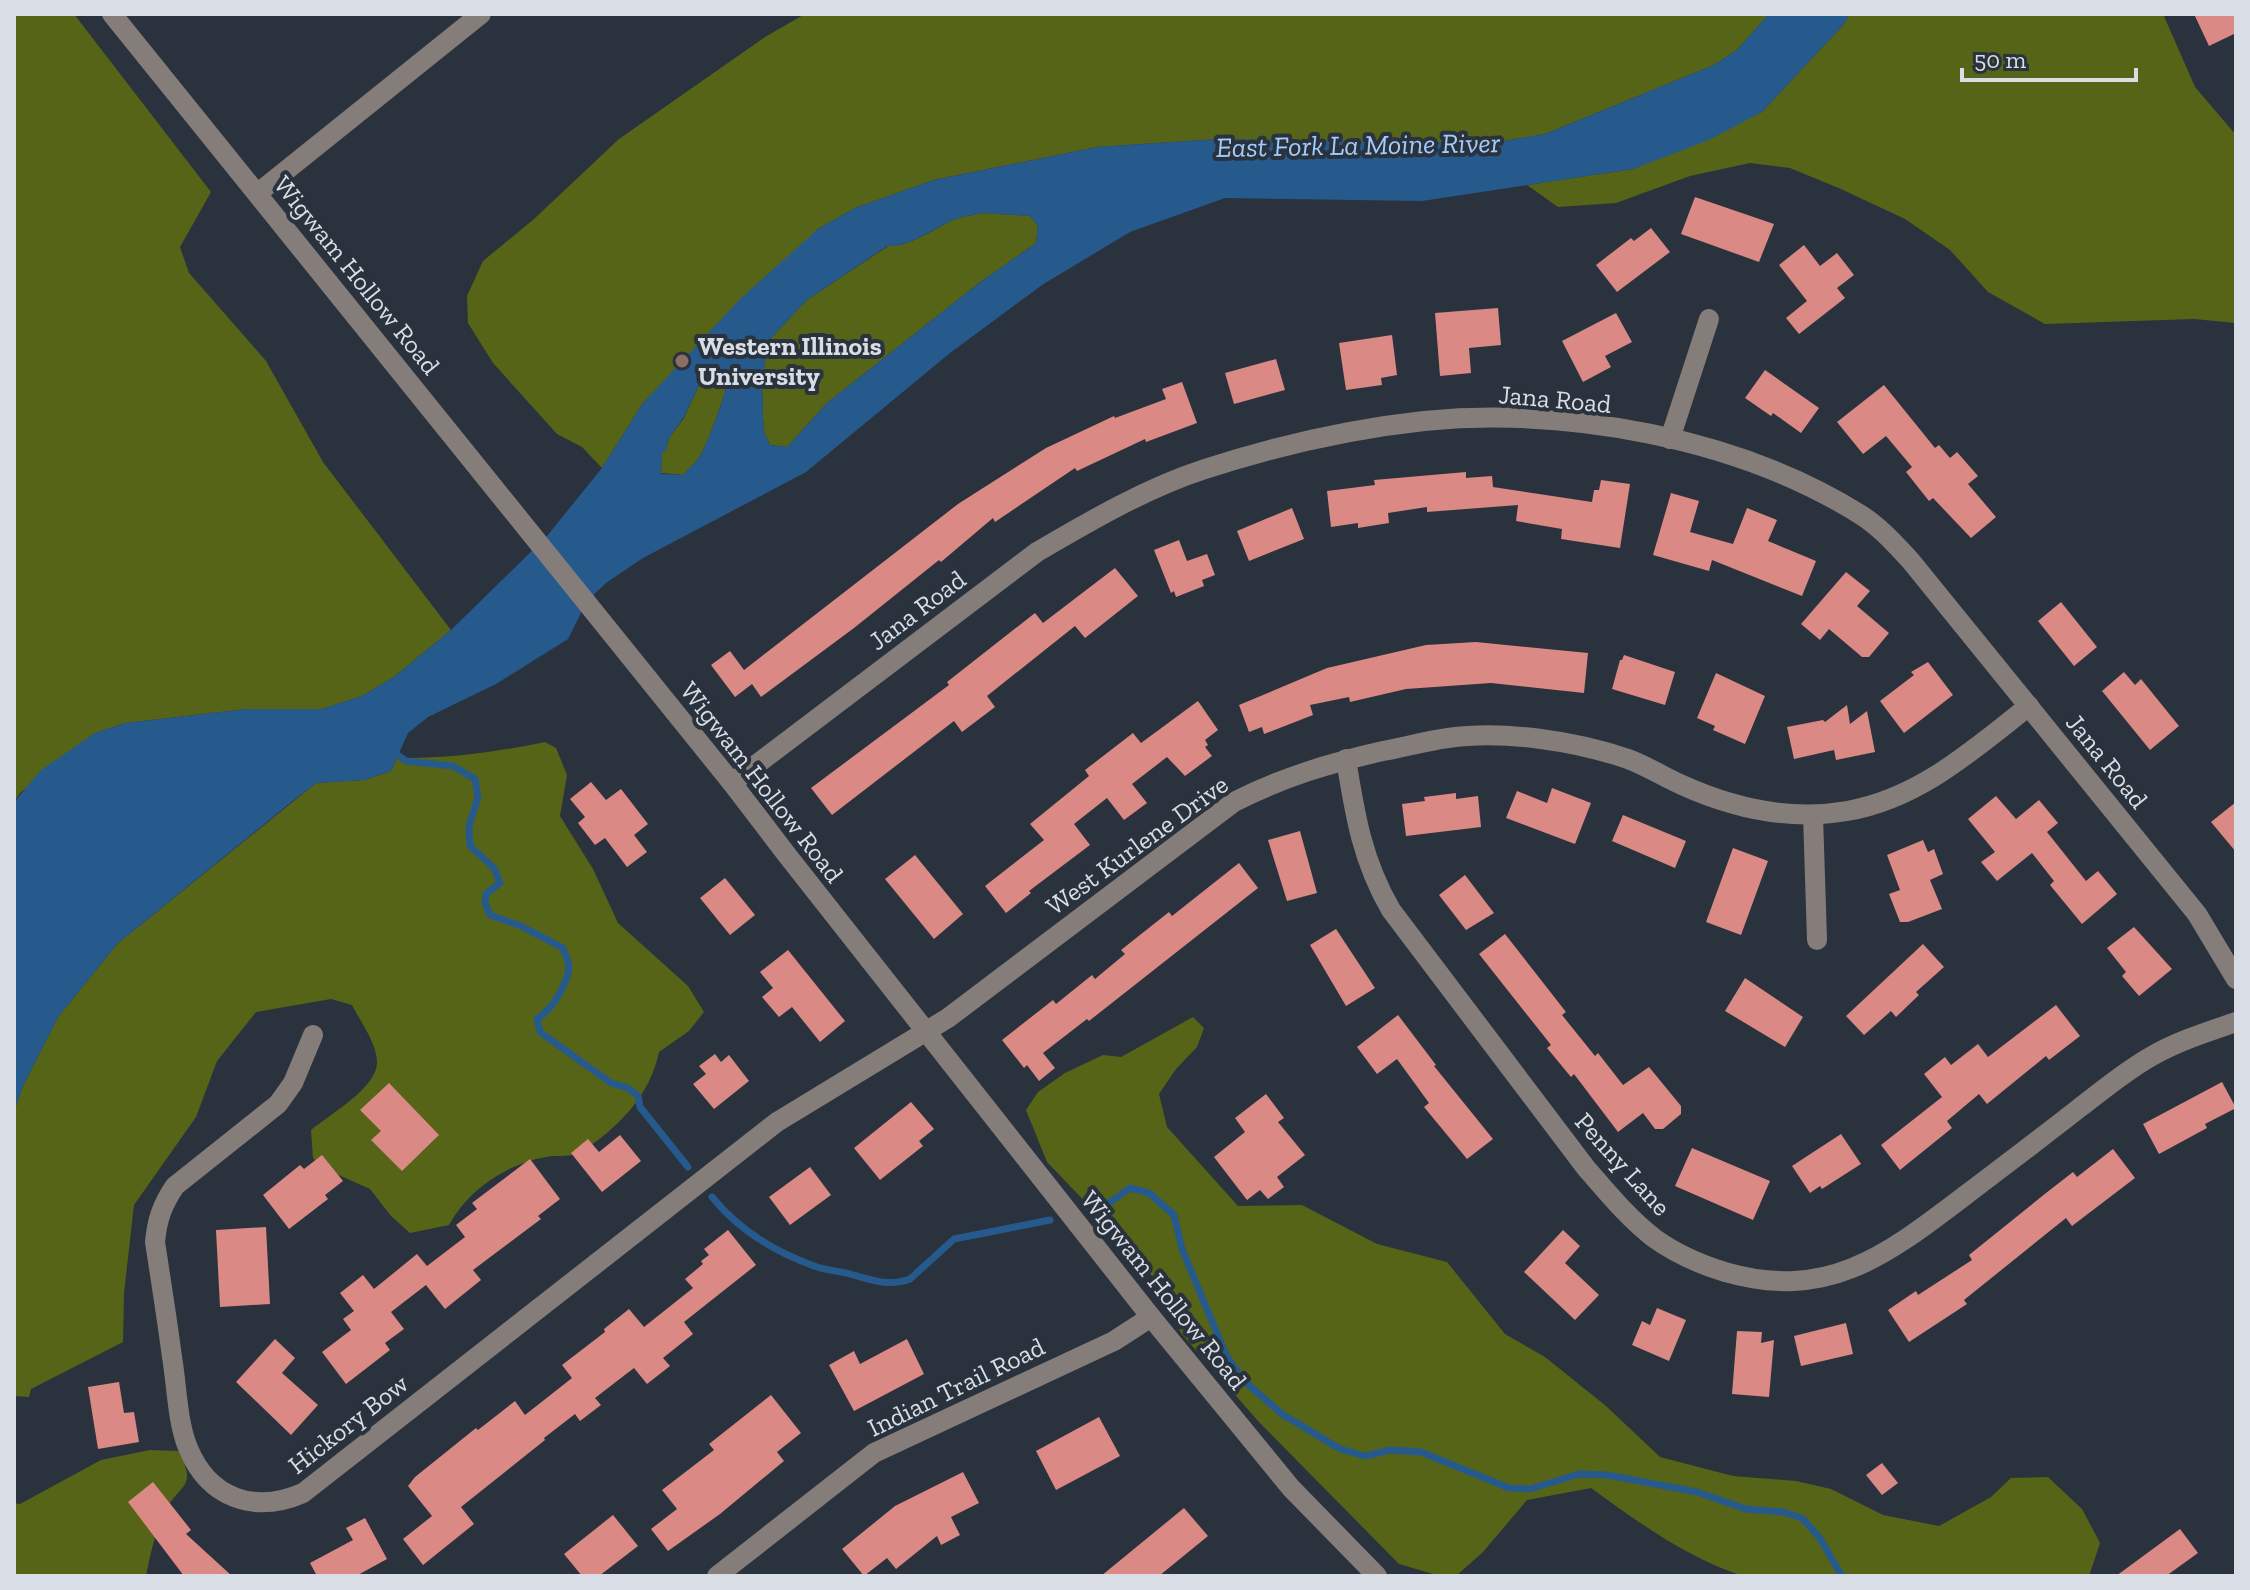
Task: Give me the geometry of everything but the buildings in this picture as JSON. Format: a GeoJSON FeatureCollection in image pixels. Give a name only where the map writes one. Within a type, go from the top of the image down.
{"type":"FeatureCollection","features":[{"type":"Feature","properties":{"kind":"street","name":"Wigwam Hollow Road"},"geometry":{"type":"LineString","coordinates":[[112,14],[732,783],[1151,1317],[1291,1488],[1377,1576]]}},
{"type":"Feature","properties":{"kind":"street"},"geometry":{"type":"LineString","coordinates":[[258,193],[481,14]]}},
{"type":"Feature","properties":{"kind":"street"},"geometry":{"type":"LineString","coordinates":[[1670,439],[1709,319]]}},
{"type":"Feature","properties":{"kind":"street","name":"Jana Road"},"geometry":{"type":"LineString","coordinates":[[732,783],[1037,552],[1087,523],[1171,482],[1204,469],[1299,443],[1425,421],[1546,421],[1670,439],[1780,472],[1863,516],[1888,536],[2197,914],[2236,979]]}},
{"type":"Feature","properties":{"kind":"street","name":"West Kurlene Drive"},"geometry":{"type":"LineString","coordinates":[[925,1030],[948,1018],[1234,802],[1295,774],[1346,759],[1448,738],[1529,737],[1626,758],[1724,802],[1765,813],[1813,815],[1861,808],[1916,788],[1946,770],[2029,706]]}},
{"type":"Feature","properties":{"kind":"street","name":"Penny Lane"},"geometry":{"type":"LineString","coordinates":[[1346,759],[1364,855],[1391,910],[1607,1192],[1652,1236],[1701,1265],[1774,1283],[1798,1281],[1863,1265],[1909,1238],[2152,1056],[2181,1041],[2236,1022]]}},
{"type":"Feature","properties":{"kind":"street"},"geometry":{"type":"LineString","coordinates":[[1813,815],[1817,940]]}},
{"type":"Feature","properties":{"kind":"street","name":"Hickory Bow"},"geometry":{"type":"LineString","coordinates":[[313,1035],[293,1083],[278,1104],[175,1186],[157,1222],[155,1242],[188,1448],[210,1482],[226,1494],[265,1504],[284,1501],[303,1493],[777,1122],[925,1030]]}},
{"type":"Feature","properties":{"kind":"street","name":"Indian Trail Road"},"geometry":{"type":"LineString","coordinates":[[717,1576],[874,1453],[1114,1341],[1151,1317]]}},
{"type":"Feature","properties":{"kind":"green space"},"geometry":{"type":"Polygon","coordinates":[[[14,14],[74,14],[211,192],[180,247],[189,273],[266,361],[323,462],[451,630],[394,677],[362,696],[322,709],[247,709],[126,723],[95,733],[20,793],[14,802],[14,14]]]}},
{"type":"Feature","properties":{"kind":"green space"},"geometry":{"type":"Polygon","coordinates":[[[805,14],[1769,14],[1737,50],[1714,65],[1545,134],[1493,143],[1219,139],[1097,147],[934,180],[855,208],[818,229],[643,403],[602,468],[582,447],[557,434],[493,363],[468,323],[467,296],[483,261],[534,219],[619,139],[765,37],[805,14]]]}},
{"type":"Feature","properties":{"kind":"green space"},"geometry":{"type":"Polygon","coordinates":[[[1850,14],[2163,14],[2195,87],[2236,135],[2236,323],[2194,319],[2045,324],[1988,292],[1950,250],[1905,219],[1790,168],[1750,163],[1690,176],[1616,203],[1558,207],[1527,185],[1633,169],[1762,112],[1850,14]]]}},
{"type":"Feature","properties":{"kind":"green space"},"geometry":{"type":"Polygon","coordinates":[[[984,213],[1030,216],[1038,226],[1036,243],[979,283],[827,403],[787,447],[770,445],[764,432],[762,380],[769,340],[807,300],[888,246],[913,241],[957,219],[984,213]]]}},
{"type":"Feature","properties":{"kind":"green space"},"geometry":{"type":"Polygon","coordinates":[[[705,372],[724,373],[729,378],[707,441],[698,459],[683,475],[661,473],[662,453],[684,418],[705,372]]]}},
{"type":"Feature","properties":{"kind":"green space"},"geometry":{"type":"Polygon","coordinates":[[[545,742],[556,748],[567,775],[560,816],[593,869],[618,923],[688,986],[704,1012],[689,1031],[659,1052],[651,1078],[630,1110],[583,1151],[531,1160],[503,1172],[477,1190],[449,1225],[410,1233],[391,1216],[370,1189],[323,1168],[313,1158],[311,1130],[360,1092],[377,1064],[372,1041],[352,1005],[331,999],[256,1012],[217,1061],[196,1117],[134,1205],[124,1293],[123,1342],[31,1389],[29,1397],[14,1396],[14,1112],[22,1088],[58,1017],[117,944],[316,783],[364,780],[391,771],[397,758],[471,754],[545,742]]]}},
{"type":"Feature","properties":{"kind":"green space"},"geometry":{"type":"Polygon","coordinates":[[[1193,1017],[1204,1028],[1197,1047],[1176,1069],[1159,1094],[1167,1127],[1238,1206],[1302,1205],[1377,1244],[1447,1262],[1505,1334],[1545,1357],[1606,1406],[1660,1457],[1733,1476],[1796,1481],[1831,1489],[1883,1515],[1939,1526],[1991,1497],[2011,1478],[2048,1477],[2082,1509],[2100,1543],[2089,1576],[1743,1576],[1683,1549],[1591,1488],[1527,1500],[1483,1552],[1456,1576],[1440,1576],[1399,1564],[1258,1421],[1181,1333],[1161,1288],[1137,1256],[1047,1162],[1026,1110],[1038,1092],[1065,1073],[1103,1055],[1121,1057],[1193,1017]]]}},
{"type":"Feature","properties":{"kind":"green space"},"geometry":{"type":"Polygon","coordinates":[[[150,1450],[178,1451],[187,1479],[164,1513],[146,1576],[14,1576],[14,1503],[20,1504],[101,1460],[150,1450]]]}},
{"type":"Feature","properties":{"kind":"water","name":"East Fork La Moine River"},"geometry":{"type":"Polygon","coordinates":[[[1769,14],[1850,14],[1762,112],[1709,140],[1633,169],[1422,201],[1225,198],[1130,232],[1042,285],[950,353],[806,472],[643,558],[606,583],[587,601],[568,639],[496,684],[428,717],[408,733],[391,771],[364,780],[316,783],[289,804],[117,944],[58,1017],[22,1088],[14,1112],[14,802],[41,770],[95,733],[126,723],[247,709],[322,709],[362,696],[394,677],[451,630],[547,536],[602,468],[643,403],[740,299],[818,229],[855,208],[934,180],[1097,147],[1219,139],[1493,143],[1545,134],[1714,65],[1737,50],[1769,14]],[[984,213],[957,219],[912,241],[887,246],[807,300],[769,340],[762,380],[764,432],[770,445],[787,447],[827,403],[979,283],[1036,243],[1038,226],[1030,216],[984,213]],[[705,372],[684,417],[662,453],[661,474],[683,475],[698,459],[707,441],[729,378],[724,373],[705,372]]]}},
{"type":"Feature","properties":{"kind":"waterway"},"geometry":{"type":"LineString","coordinates":[[392,751],[406,761],[453,766],[475,779],[478,797],[469,826],[470,846],[494,868],[500,883],[486,894],[485,903],[490,915],[521,926],[563,948],[568,963],[568,974],[562,989],[537,1019],[540,1032],[611,1083],[628,1088],[638,1096],[640,1107],[688,1167]]}},
{"type":"Feature","properties":{"kind":"waterway"},"geometry":{"type":"LineString","coordinates":[[1089,1208],[1112,1201],[1130,1188],[1149,1193],[1174,1215],[1182,1249],[1226,1355],[1243,1380],[1282,1414],[1340,1449],[1365,1456],[1390,1450],[1421,1452],[1509,1488],[1530,1489],[1579,1474],[1607,1475],[1697,1492],[1746,1509],[1783,1512],[1802,1518],[1819,1537],[1842,1576]]}},
{"type":"Feature","properties":{"kind":"waterway"},"geometry":{"type":"LineString","coordinates":[[712,1197],[745,1229],[785,1254],[818,1267],[887,1283],[910,1279],[954,1239],[1050,1220]]}},
{"type":"Feature","properties":{"kind":"place","name":"Western Illinois University"},"geometry":{"type":"Point","coordinates":[682,361]}}]}
